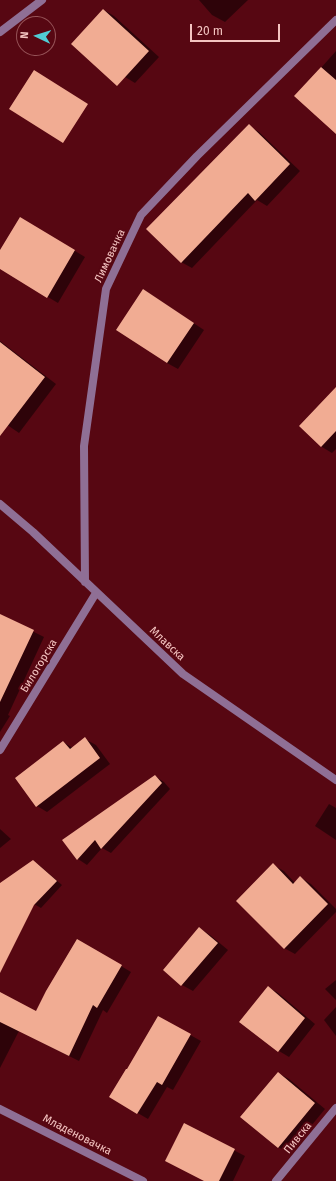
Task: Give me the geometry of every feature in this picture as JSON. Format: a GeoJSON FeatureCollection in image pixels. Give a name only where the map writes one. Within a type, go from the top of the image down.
{"type":"FeatureCollection","features":[{"type":"Feature","properties":{"kind":"street"},"geometry":{"type":"LineString","coordinates":[[0,32],[42,0]]}},
{"type":"Feature","properties":{"kind":"street","name":"Лимовачка"},"geometry":{"type":"LineString","coordinates":[[85,582],[84,446],[106,289],[141,215],[197,156],[336,20]]}},
{"type":"Feature","properties":{"kind":"street","name":"Млавска"},"geometry":{"type":"LineString","coordinates":[[0,504],[33,532],[183,674],[336,780]]}},
{"type":"Feature","properties":{"kind":"street","name":"Билогорска"},"geometry":{"type":"LineString","coordinates":[[0,750],[96,593]]}},
{"type":"Feature","properties":{"kind":"street","name":"Пивска"},"geometry":{"type":"LineString","coordinates":[[276,1181],[336,1108]]}},
{"type":"Feature","properties":{"kind":"street","name":"Младеновачка"},"geometry":{"type":"LineString","coordinates":[[0,1109],[144,1181]]}},
{"type":"Feature","properties":{"kind":"building"},"geometry":{"type":"Polygon","coordinates":[[[103,9],[149,51],[117,86],[71,44],[103,9]]]}},
{"type":"Feature","properties":{"kind":"building"},"geometry":{"type":"Polygon","coordinates":[[[321,67],[336,80],[336,134],[294,96],[321,67]]]}},
{"type":"Feature","properties":{"kind":"building"},"geometry":{"type":"Polygon","coordinates":[[[34,70],[88,104],[63,143],[9,109],[34,70]]]}},
{"type":"Feature","properties":{"kind":"building"},"geometry":{"type":"Polygon","coordinates":[[[249,124],[290,164],[255,201],[248,193],[181,263],[146,229],[249,124]]]}},
{"type":"Feature","properties":{"kind":"building"},"geometry":{"type":"Polygon","coordinates":[[[20,217],[75,250],[47,298],[0,269],[0,250],[20,217]]]}},
{"type":"Feature","properties":{"kind":"building"},"geometry":{"type":"Polygon","coordinates":[[[143,289],[194,323],[167,363],[116,330],[143,289]]]}},
{"type":"Feature","properties":{"kind":"building"},"geometry":{"type":"Polygon","coordinates":[[[0,342],[45,377],[0,436],[0,342]]]}},
{"type":"Feature","properties":{"kind":"building"},"geometry":{"type":"Polygon","coordinates":[[[336,387],[336,431],[321,447],[299,426],[336,387]]]}},
{"type":"Feature","properties":{"kind":"building"},"geometry":{"type":"Polygon","coordinates":[[[0,614],[34,630],[0,702],[0,614]]]}},
{"type":"Feature","properties":{"kind":"building"},"geometry":{"type":"Polygon","coordinates":[[[85,737],[100,758],[36,807],[15,778],[63,741],[70,749],[85,737]]]}},
{"type":"Feature","properties":{"kind":"building"},"geometry":{"type":"Polygon","coordinates":[[[155,775],[162,783],[101,849],[95,840],[77,860],[62,840],[155,775]]]}},
{"type":"Feature","properties":{"kind":"building"},"geometry":{"type":"Polygon","coordinates":[[[33,860],[57,881],[34,905],[0,973],[0,883],[33,860]]]}},
{"type":"Feature","properties":{"kind":"building"},"geometry":{"type":"Polygon","coordinates":[[[273,863],[293,884],[300,876],[328,904],[284,949],[236,901],[273,863]]]}},
{"type":"Feature","properties":{"kind":"building"},"geometry":{"type":"Polygon","coordinates":[[[199,927],[218,943],[181,986],[163,970],[199,927]]]}},
{"type":"Feature","properties":{"kind":"building"},"geometry":{"type":"Polygon","coordinates":[[[77,939],[122,965],[97,1008],[93,1005],[69,1056],[0,1022],[0,992],[36,1011],[46,991],[77,939]]]}},
{"type":"Feature","properties":{"kind":"building"},"geometry":{"type":"Polygon","coordinates":[[[268,986],[305,1018],[278,1052],[239,1022],[268,986]]]}},
{"type":"Feature","properties":{"kind":"building"},"geometry":{"type":"Polygon","coordinates":[[[158,1016],[191,1034],[162,1085],[157,1082],[137,1114],[109,1097],[158,1016]]]}},
{"type":"Feature","properties":{"kind":"building"},"geometry":{"type":"Polygon","coordinates":[[[278,1072],[315,1103],[278,1148],[240,1117],[278,1072]]]}},
{"type":"Feature","properties":{"kind":"building"},"geometry":{"type":"Polygon","coordinates":[[[184,1123],[235,1149],[219,1181],[204,1181],[165,1161],[184,1123]]]}}]}
